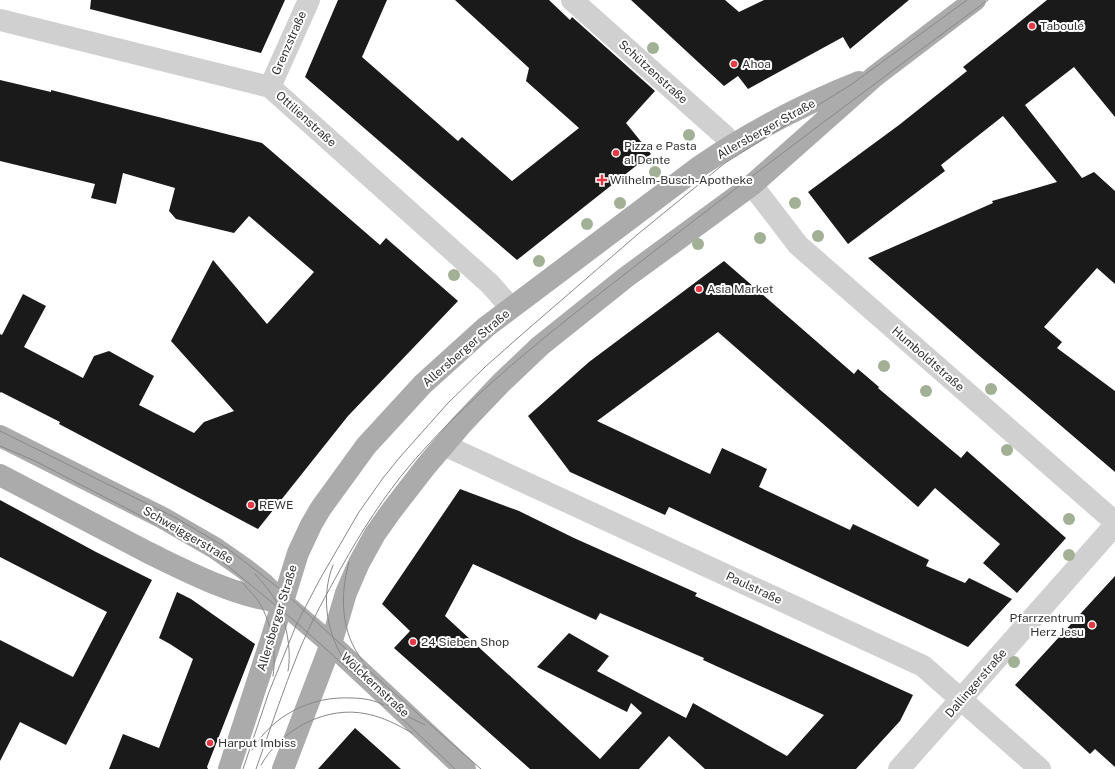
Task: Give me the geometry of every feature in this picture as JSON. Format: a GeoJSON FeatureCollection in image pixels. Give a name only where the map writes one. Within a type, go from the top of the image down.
{"type":"FeatureCollection","features":[{"type":"Feature","properties":{"kind":"main road","name":"Allersberger Straße"},"geometry":{"type":"LineString","coordinates":[[283,769],[331,644],[346,593],[359,563],[375,534],[409,487],[444,445],[496,388],[540,346],[625,278],[752,185],[875,76],[975,0]]}},
{"type":"Feature","properties":{"kind":"main road","name":"Allersberger Straße"},"geometry":{"type":"LineString","coordinates":[[230,769],[282,602],[304,538],[321,508],[348,469],[386,423],[423,384],[463,347],[511,308],[670,188],[731,145],[788,114],[852,84],[875,76]]}},
{"type":"Feature","properties":{"kind":"main road","name":"Schweiggerstraße"},"geometry":{"type":"LineString","coordinates":[[0,436],[156,515],[215,548],[264,584],[282,602]]}},
{"type":"Feature","properties":{"kind":"main road"},"geometry":{"type":"LineString","coordinates":[[0,475],[199,578],[256,598],[282,602]]}},
{"type":"Feature","properties":{"kind":"main road","name":"Wölckernstraße"},"geometry":{"type":"LineString","coordinates":[[282,602],[331,644],[465,769]]}},
{"type":"Feature","properties":{"kind":"street","name":"Grenzstraße"},"geometry":{"type":"LineString","coordinates":[[270,87],[309,0]]}},
{"type":"Feature","properties":{"kind":"street","name":"Schützenstraße"},"geometry":{"type":"LineString","coordinates":[[572,0],[725,136],[731,145]]}},
{"type":"Feature","properties":{"kind":"street","name":"Ottilienstraße"},"geometry":{"type":"LineString","coordinates":[[0,20],[270,87],[490,284],[511,308]]}},
{"type":"Feature","properties":{"kind":"street","name":"Humboldtstraße"},"geometry":{"type":"LineString","coordinates":[[752,185],[798,245],[1115,523]]}},
{"type":"Feature","properties":{"kind":"street","name":"Paulstraße"},"geometry":{"type":"LineString","coordinates":[[444,445],[923,666],[1040,769]]}},
{"type":"Feature","properties":{"kind":"street","name":"Dallingerstraße"},"geometry":{"type":"LineString","coordinates":[[899,769],[1115,523]]}},
{"type":"Feature","properties":{"kind":"building"},"geometry":{"type":"Polygon","coordinates":[[[91,0],[285,0],[261,53],[90,9],[91,0]]]}},
{"type":"Feature","properties":{"kind":"building"},"geometry":{"type":"Polygon","coordinates":[[[338,0],[387,0],[362,57],[458,141],[462,137],[512,181],[579,128],[526,81],[529,68],[455,0],[549,0],[570,20],[572,17],[655,91],[626,123],[651,154],[517,260],[305,77],[338,0]]]}},
{"type":"Feature","properties":{"kind":"building"},"geometry":{"type":"Polygon","coordinates":[[[631,0],[725,0],[739,12],[764,0],[909,0],[850,49],[843,37],[748,89],[738,76],[724,86],[631,0]]]}},
{"type":"Feature","properties":{"kind":"building"},"geometry":{"type":"Polygon","coordinates":[[[1047,0],[1115,0],[1115,117],[1074,67],[1025,105],[1082,178],[1094,172],[1115,191],[1115,284],[1097,268],[1044,327],[1062,342],[1057,348],[1115,391],[1115,472],[868,258],[993,203],[992,201],[1057,182],[1003,116],[941,165],[945,171],[848,244],[808,192],[899,125],[967,71],[963,67],[1047,0]]]}},
{"type":"Feature","properties":{"kind":"building"},"geometry":{"type":"Polygon","coordinates":[[[0,80],[51,92],[51,90],[262,143],[380,245],[386,238],[458,301],[348,416],[258,529],[59,424],[60,422],[1,392],[0,393],[0,334],[2,335],[23,294],[46,306],[24,347],[83,378],[94,356],[109,351],[154,376],[139,405],[194,433],[204,422],[234,411],[171,341],[213,260],[267,324],[314,272],[249,216],[234,233],[176,219],[169,211],[175,188],[123,173],[116,204],[91,198],[95,184],[0,161],[0,80]]]}},
{"type":"Feature","properties":{"kind":"building"},"geometry":{"type":"Polygon","coordinates":[[[724,261],[854,374],[858,369],[879,387],[878,388],[961,458],[967,451],[1066,538],[1017,593],[983,563],[1000,544],[935,488],[918,507],[718,332],[597,421],[710,474],[722,448],[767,469],[759,487],[850,530],[853,524],[929,560],[926,566],[965,583],[969,578],[1012,599],[968,647],[669,507],[665,515],[570,472],[528,416],[589,362],[724,261]]]}},
{"type":"Feature","properties":{"kind":"building"},"geometry":{"type":"Polygon","coordinates":[[[460,489],[519,511],[574,538],[697,593],[695,596],[913,695],[900,721],[856,769],[705,769],[669,736],[639,769],[530,769],[394,648],[410,631],[382,604],[460,489]],[[473,564],[445,616],[600,759],[642,713],[631,703],[627,712],[537,667],[569,633],[609,656],[597,671],[686,718],[693,703],[787,756],[824,715],[703,660],[704,658],[600,613],[596,620],[473,564]]]}},
{"type":"Feature","properties":{"kind":"building"},"geometry":{"type":"Polygon","coordinates":[[[0,500],[96,552],[152,580],[66,745],[20,722],[0,761],[0,640],[73,677],[107,612],[0,557],[0,500]]]}},
{"type":"Feature","properties":{"kind":"building","name":"Pfarrzentrum Herz Jesu"},"geometry":{"type":"Polygon","coordinates":[[[1115,576],[1115,767],[1095,749],[1090,754],[1015,685],[1115,576]]]}},
{"type":"Feature","properties":{"kind":"building"},"geometry":{"type":"Polygon","coordinates":[[[177,592],[191,599],[255,644],[207,767],[208,769],[109,769],[123,734],[159,748],[193,659],[159,638],[177,592]]]}},
{"type":"Feature","properties":{"kind":"building"},"geometry":{"type":"Polygon","coordinates":[[[355,728],[401,769],[318,769],[355,728]]]}},
{"type":"Feature","properties":{"kind":"tram line"},"geometry":{"type":"LineString","coordinates":[[243,769],[269,692],[297,623],[320,579],[359,512],[383,478],[448,403],[485,367],[528,329],[638,234],[725,163],[852,84],[967,0]]}},
{"type":"Feature","properties":{"kind":"tram line"},"geometry":{"type":"LineString","coordinates":[[256,769],[299,651],[330,588],[382,501],[411,464],[438,435],[494,380],[555,329],[690,223],[988,0]]}},
{"type":"Feature","properties":{"kind":"tram line"},"geometry":{"type":"LineString","coordinates":[[0,431],[176,518],[227,548],[285,593],[385,685],[481,769]]}},
{"type":"Feature","properties":{"kind":"tram line"},"geometry":{"type":"LineString","coordinates":[[0,446],[35,461],[143,517],[198,546],[224,563],[297,623],[376,694],[455,769]]}},
{"type":"Feature","properties":{"kind":"tram line"},"geometry":{"type":"LineString","coordinates":[[349,562],[344,587],[344,613],[350,638],[355,650],[363,661]]}},
{"type":"Feature","properties":{"kind":"tram line"},"geometry":{"type":"LineString","coordinates":[[333,565],[329,578],[326,603],[330,629],[340,653],[347,664]]}},
{"type":"Feature","properties":{"kind":"tram line"},"geometry":{"type":"LineString","coordinates":[[255,574],[274,597],[283,617],[289,645],[288,671]]}},
{"type":"Feature","properties":{"kind":"tram line"},"geometry":{"type":"LineString","coordinates":[[241,581],[256,598],[266,615],[272,635],[274,656],[273,676]]}},
{"type":"Feature","properties":{"kind":"tram line"},"geometry":{"type":"LineString","coordinates":[[252,750],[271,727],[294,710],[308,704],[336,698],[360,698],[384,705]]}},
{"type":"Feature","properties":{"kind":"tram line"},"geometry":{"type":"LineString","coordinates":[[397,711],[425,725]]}},
{"type":"Feature","properties":{"kind":"tram line"},"geometry":{"type":"LineString","coordinates":[[261,765],[280,741],[293,731],[306,723],[336,713],[352,712],[373,715],[412,733]]}},
{"type":"Feature","properties":{"kind":"place","name":"Taboulé"},"geometry":{"type":"Point","coordinates":[1032,26]}},
{"type":"Feature","properties":{"kind":"place","name":"Ahoa"},"geometry":{"type":"Point","coordinates":[734,64]}},
{"type":"Feature","properties":{"kind":"place","name":"Pizza e Pasta al Dente"},"geometry":{"type":"Point","coordinates":[616,153]}},
{"type":"Feature","properties":{"kind":"place","name":"Wilhelm-Busch-Apotheke"},"geometry":{"type":"Point","coordinates":[602,180]}},
{"type":"Feature","properties":{"kind":"place","name":"Asia Market"},"geometry":{"type":"Point","coordinates":[699,289]}},
{"type":"Feature","properties":{"kind":"place","name":"REWE"},"geometry":{"type":"Point","coordinates":[251,505]}},
{"type":"Feature","properties":{"kind":"place","name":"Pfarrzentrum Herz Jesu"},"geometry":{"type":"Point","coordinates":[1092,625]}},
{"type":"Feature","properties":{"kind":"place","name":"24 Sieben Shop"},"geometry":{"type":"Point","coordinates":[413,642]}},
{"type":"Feature","properties":{"kind":"place","name":"Harput Imbiss"},"geometry":{"type":"Point","coordinates":[210,743]}}]}
